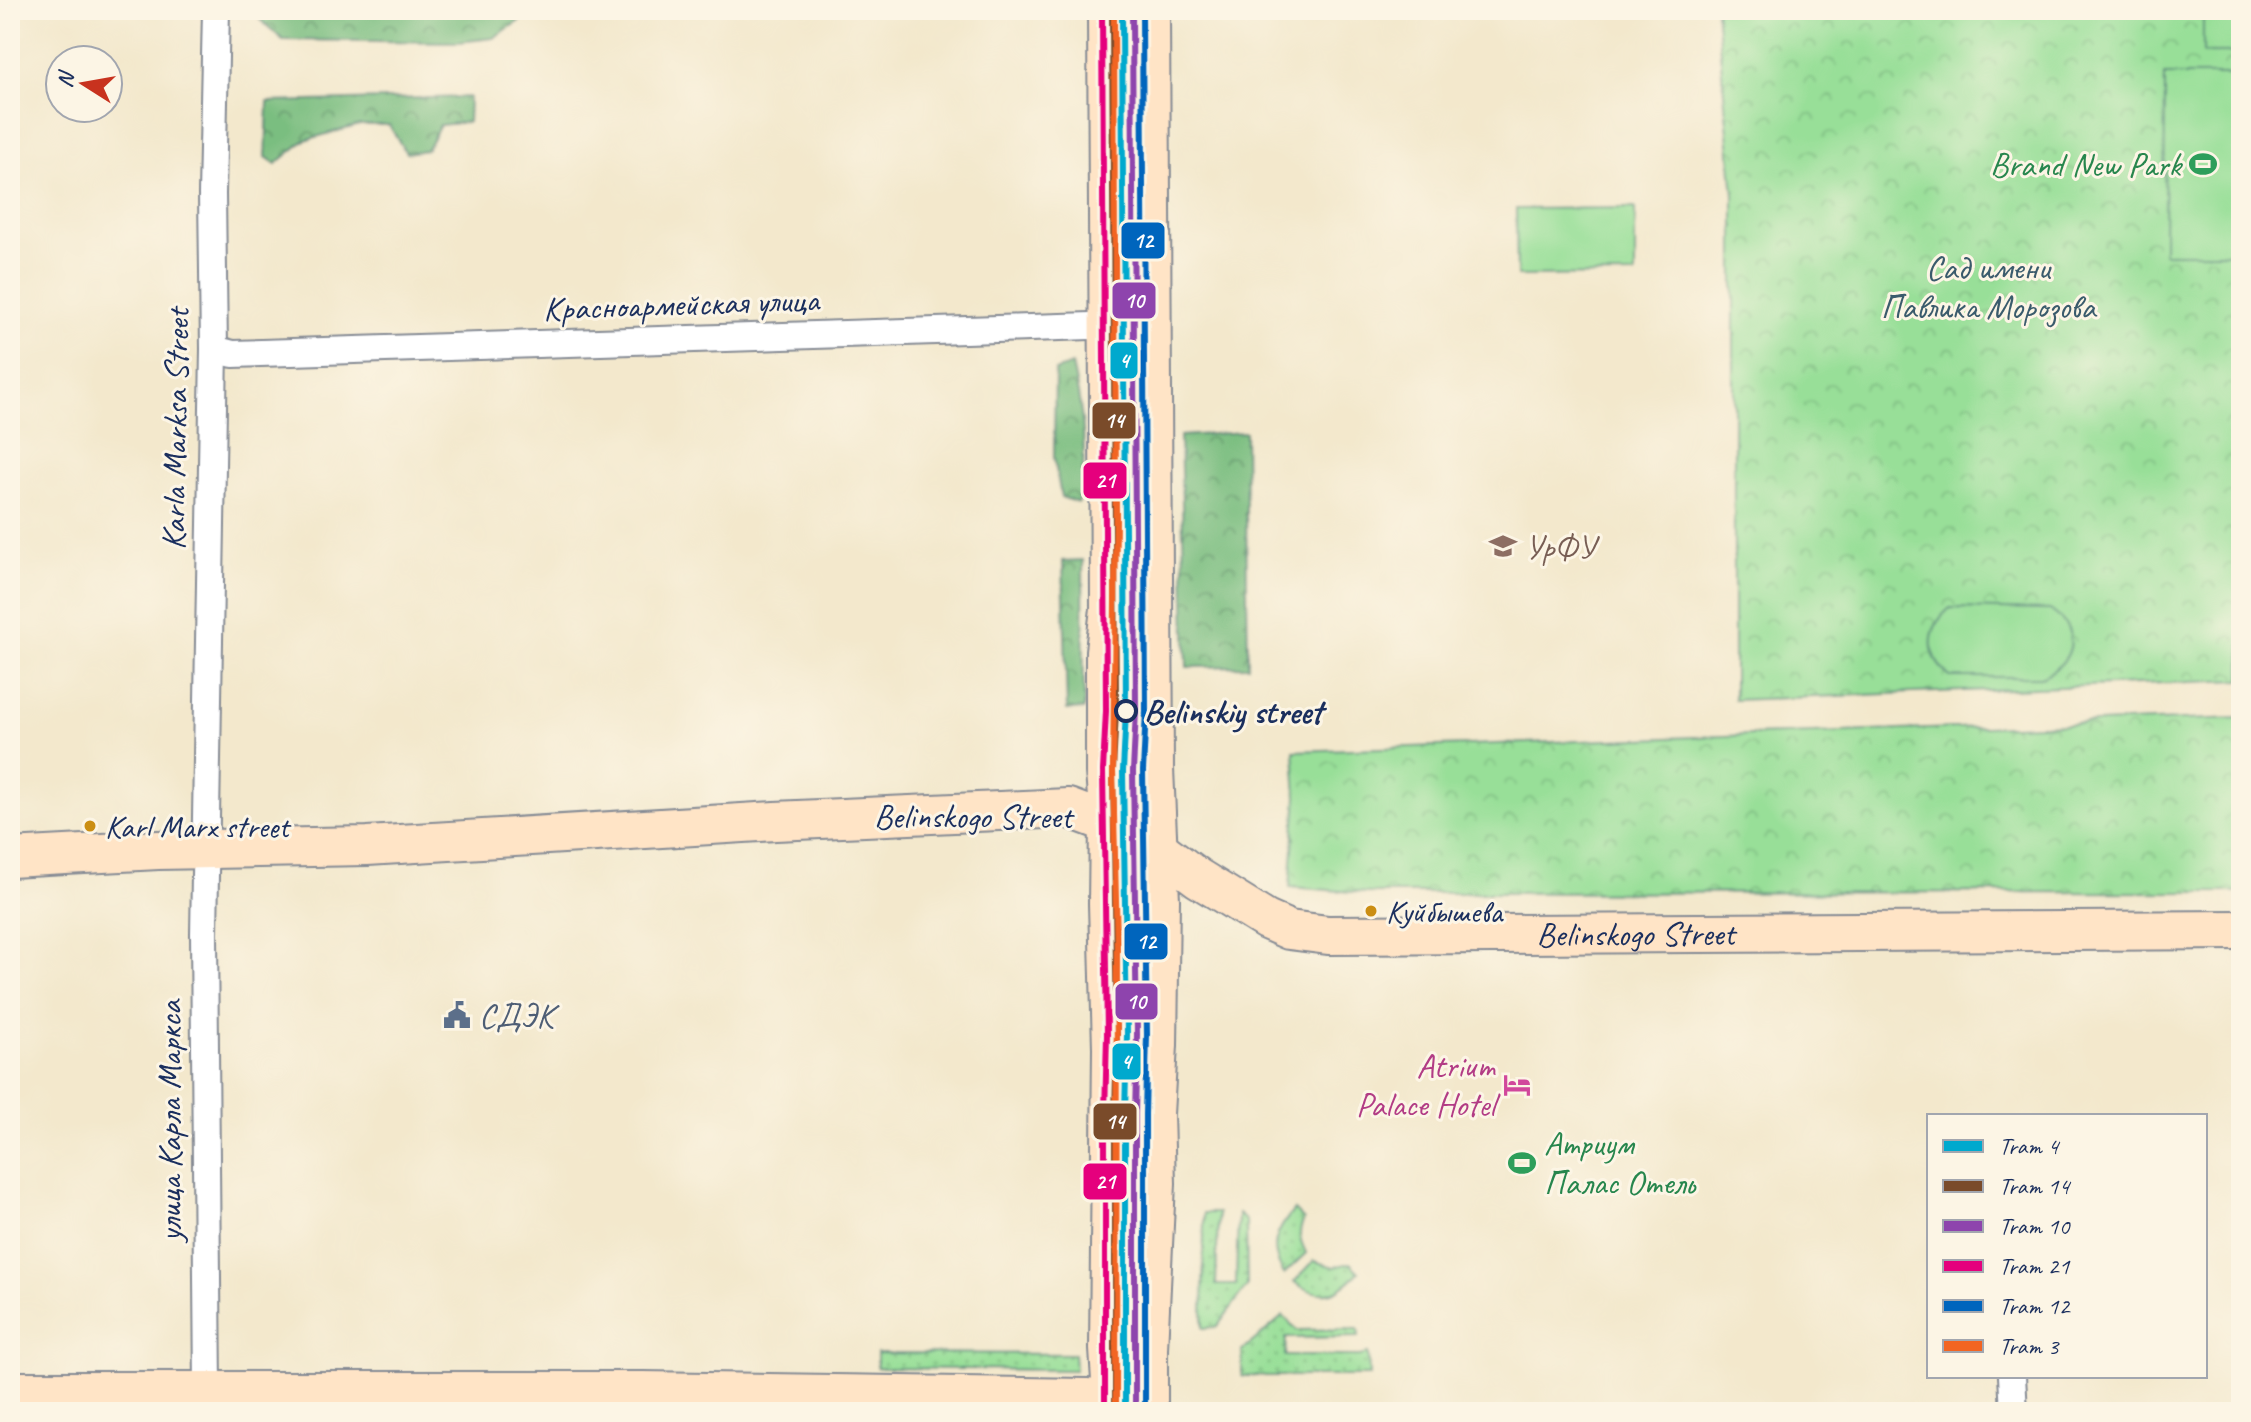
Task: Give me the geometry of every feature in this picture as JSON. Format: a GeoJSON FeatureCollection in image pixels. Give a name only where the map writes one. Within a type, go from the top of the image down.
{"type":"FeatureCollection","features":[{"type":"Feature","properties":{"kind":"main road"},"geometry":{"type":"LineString","coordinates":[[1103,1402],[1109,1330],[1112,1048],[1109,822],[1105,772],[1105,651],[1110,609],[1107,10]]}},
{"type":"Feature","properties":{"kind":"main road"},"geometry":{"type":"LineString","coordinates":[[1148,1412],[1156,1183],[1154,1114],[1158,1045],[1159,849],[1154,769],[1150,10]]}},
{"type":"Feature","properties":{"kind":"main road","name":"Belinskogo Street"},"geometry":{"type":"LineString","coordinates":[[10,858],[206,849],[367,846],[775,821],[1068,808],[1109,822],[1159,849],[1198,878],[1266,920],[1289,930],[1328,935],[2241,930]]}},
{"type":"Feature","properties":{"kind":"main road"},"geometry":{"type":"LineString","coordinates":[[10,1391],[643,1391],[1103,1402],[1136,1375],[1148,1358]]}},
{"type":"Feature","properties":{"kind":"street","name":"Karla Marksa Street"},"geometry":{"type":"LineString","coordinates":[[206,849],[216,10]]}},
{"type":"Feature","properties":{"kind":"street","name":"Красноармейская улица"},"geometry":{"type":"LineString","coordinates":[[214,349],[233,354],[1152,324]]}},
{"type":"Feature","properties":{"kind":"street","name":"улица Карла Маркса"},"geometry":{"type":"LineString","coordinates":[[206,849],[208,1391]]}},
{"type":"Feature","properties":{"kind":"street"},"geometry":{"type":"LineString","coordinates":[[2012,1378],[2014,1412]]}},
{"type":"Feature","properties":{"kind":"green space"},"geometry":{"type":"Polygon","coordinates":[[[254,10],[526,10],[527,16],[493,38],[459,42],[283,40],[254,14],[254,10]]]}},
{"type":"Feature","properties":{"kind":"green space","name":"Сад имени Павлика Морозова"},"geometry":{"type":"Polygon","coordinates":[[[1716,10],[2241,10],[2241,680],[1734,700],[1734,194],[1716,10]]]}},
{"type":"Feature","properties":{"kind":"green space"},"geometry":{"type":"Polygon","coordinates":[[[2203,10],[2241,10],[2241,53],[2203,53],[2203,10]]]}},
{"type":"Feature","properties":{"kind":"green space","name":"Brand New Park"},"geometry":{"type":"Polygon","coordinates":[[[2165,75],[2241,75],[2241,253],[2164,253],[2165,75]]]}},
{"type":"Feature","properties":{"kind":"green space"},"geometry":{"type":"Polygon","coordinates":[[[469,97],[468,122],[440,125],[426,150],[406,153],[389,125],[360,125],[305,140],[276,164],[266,157],[268,102],[469,97]]]}},
{"type":"Feature","properties":{"kind":"green space"},"geometry":{"type":"Polygon","coordinates":[[[1635,208],[1635,275],[1517,276],[1516,209],[1635,208]]]}},
{"type":"Feature","properties":{"kind":"green space"},"geometry":{"type":"Polygon","coordinates":[[[1072,365],[1083,434],[1083,468],[1078,503],[1061,497],[1054,457],[1055,371],[1072,365]]]}},
{"type":"Feature","properties":{"kind":"green space"},"geometry":{"type":"Polygon","coordinates":[[[1245,432],[1248,666],[1187,667],[1180,436],[1245,432]]]}},
{"type":"Feature","properties":{"kind":"green space"},"geometry":{"type":"Polygon","coordinates":[[[1083,560],[1084,709],[1067,710],[1063,561],[1083,560]]]}},
{"type":"Feature","properties":{"kind":"green space"},"geometry":{"type":"Polygon","coordinates":[[[1950,608],[2050,610],[2067,628],[2070,646],[2067,655],[2052,671],[2041,677],[1950,677],[1936,660],[1932,643],[1936,625],[1950,608]]]}},
{"type":"Feature","properties":{"kind":"green space"},"geometry":{"type":"Polygon","coordinates":[[[2241,718],[2241,892],[1367,893],[1290,887],[1297,797],[1294,751],[2241,718]]]}},
{"type":"Feature","properties":{"kind":"green space"},"geometry":{"type":"Polygon","coordinates":[[[1294,1210],[1304,1220],[1300,1236],[1306,1253],[1284,1274],[1276,1256],[1276,1240],[1294,1210]]]}},
{"type":"Feature","properties":{"kind":"green space"},"geometry":{"type":"Polygon","coordinates":[[[1204,1213],[1218,1213],[1216,1285],[1236,1285],[1238,1214],[1246,1221],[1247,1286],[1217,1327],[1203,1328],[1204,1213]]]}},
{"type":"Feature","properties":{"kind":"green space"},"geometry":{"type":"Polygon","coordinates":[[[1314,1261],[1334,1267],[1350,1263],[1359,1272],[1336,1290],[1313,1292],[1294,1282],[1314,1261]]]}},
{"type":"Feature","properties":{"kind":"green space"},"geometry":{"type":"Polygon","coordinates":[[[1283,1316],[1297,1330],[1358,1329],[1359,1337],[1286,1338],[1285,1356],[1368,1354],[1369,1376],[1242,1376],[1242,1351],[1283,1316]]]}},
{"type":"Feature","properties":{"kind":"green space"},"geometry":{"type":"Polygon","coordinates":[[[877,1353],[1074,1354],[1075,1370],[877,1368],[877,1353]]]}},
{"type":"Feature","properties":{"kind":"tram line","name":"21"},"geometry":{"type":"LineString","coordinates":[[1102,10],[1106,711],[1103,771],[1107,1035],[1105,1412]]}},
{"type":"Feature","properties":{"kind":"tram line","name":"14"},"geometry":{"type":"LineString","coordinates":[[1112,10],[1116,711],[1113,771],[1117,1035],[1115,1412]]}},
{"type":"Feature","properties":{"kind":"tram line","name":"3"},"geometry":{"type":"LineString","coordinates":[[1114,10],[1116,1412]]}},
{"type":"Feature","properties":{"kind":"tram line","name":"4"},"geometry":{"type":"LineString","coordinates":[[1122,10],[1126,711],[1123,771],[1127,1035],[1125,1412]]}},
{"type":"Feature","properties":{"kind":"tram line","name":"10"},"geometry":{"type":"LineString","coordinates":[[1132,10],[1136,711],[1133,771],[1137,1035],[1135,1412]]}},
{"type":"Feature","properties":{"kind":"tram line","name":"12"},"geometry":{"type":"LineString","coordinates":[[1142,10],[1146,711],[1143,771],[1147,1035],[1145,1412]]}},
{"type":"Feature","properties":{"kind":"place","name":"Brand New Park"},"geometry":{"type":"Point","coordinates":[2203,164]}},
{"type":"Feature","properties":{"kind":"place","name":"УрФУ"},"geometry":{"type":"Point","coordinates":[1503,546]}},
{"type":"Feature","properties":{"kind":"place","name":"Belinskiy street"},"geometry":{"type":"Point","coordinates":[1126,711]}},
{"type":"Feature","properties":{"kind":"place","name":"Karl Marx street"},"geometry":{"type":"Point","coordinates":[90,826]}},
{"type":"Feature","properties":{"kind":"place","name":"Куйбышева"},"geometry":{"type":"Point","coordinates":[1371,911]}},
{"type":"Feature","properties":{"kind":"place","name":"СДЭК"},"geometry":{"type":"Point","coordinates":[457,1015]}},
{"type":"Feature","properties":{"kind":"place","name":"Atrium Palace Hotel"},"geometry":{"type":"Point","coordinates":[1517,1085]}},
{"type":"Feature","properties":{"kind":"place","name":"Атриум Палас Отель"},"geometry":{"type":"Point","coordinates":[1522,1163]}}]}
